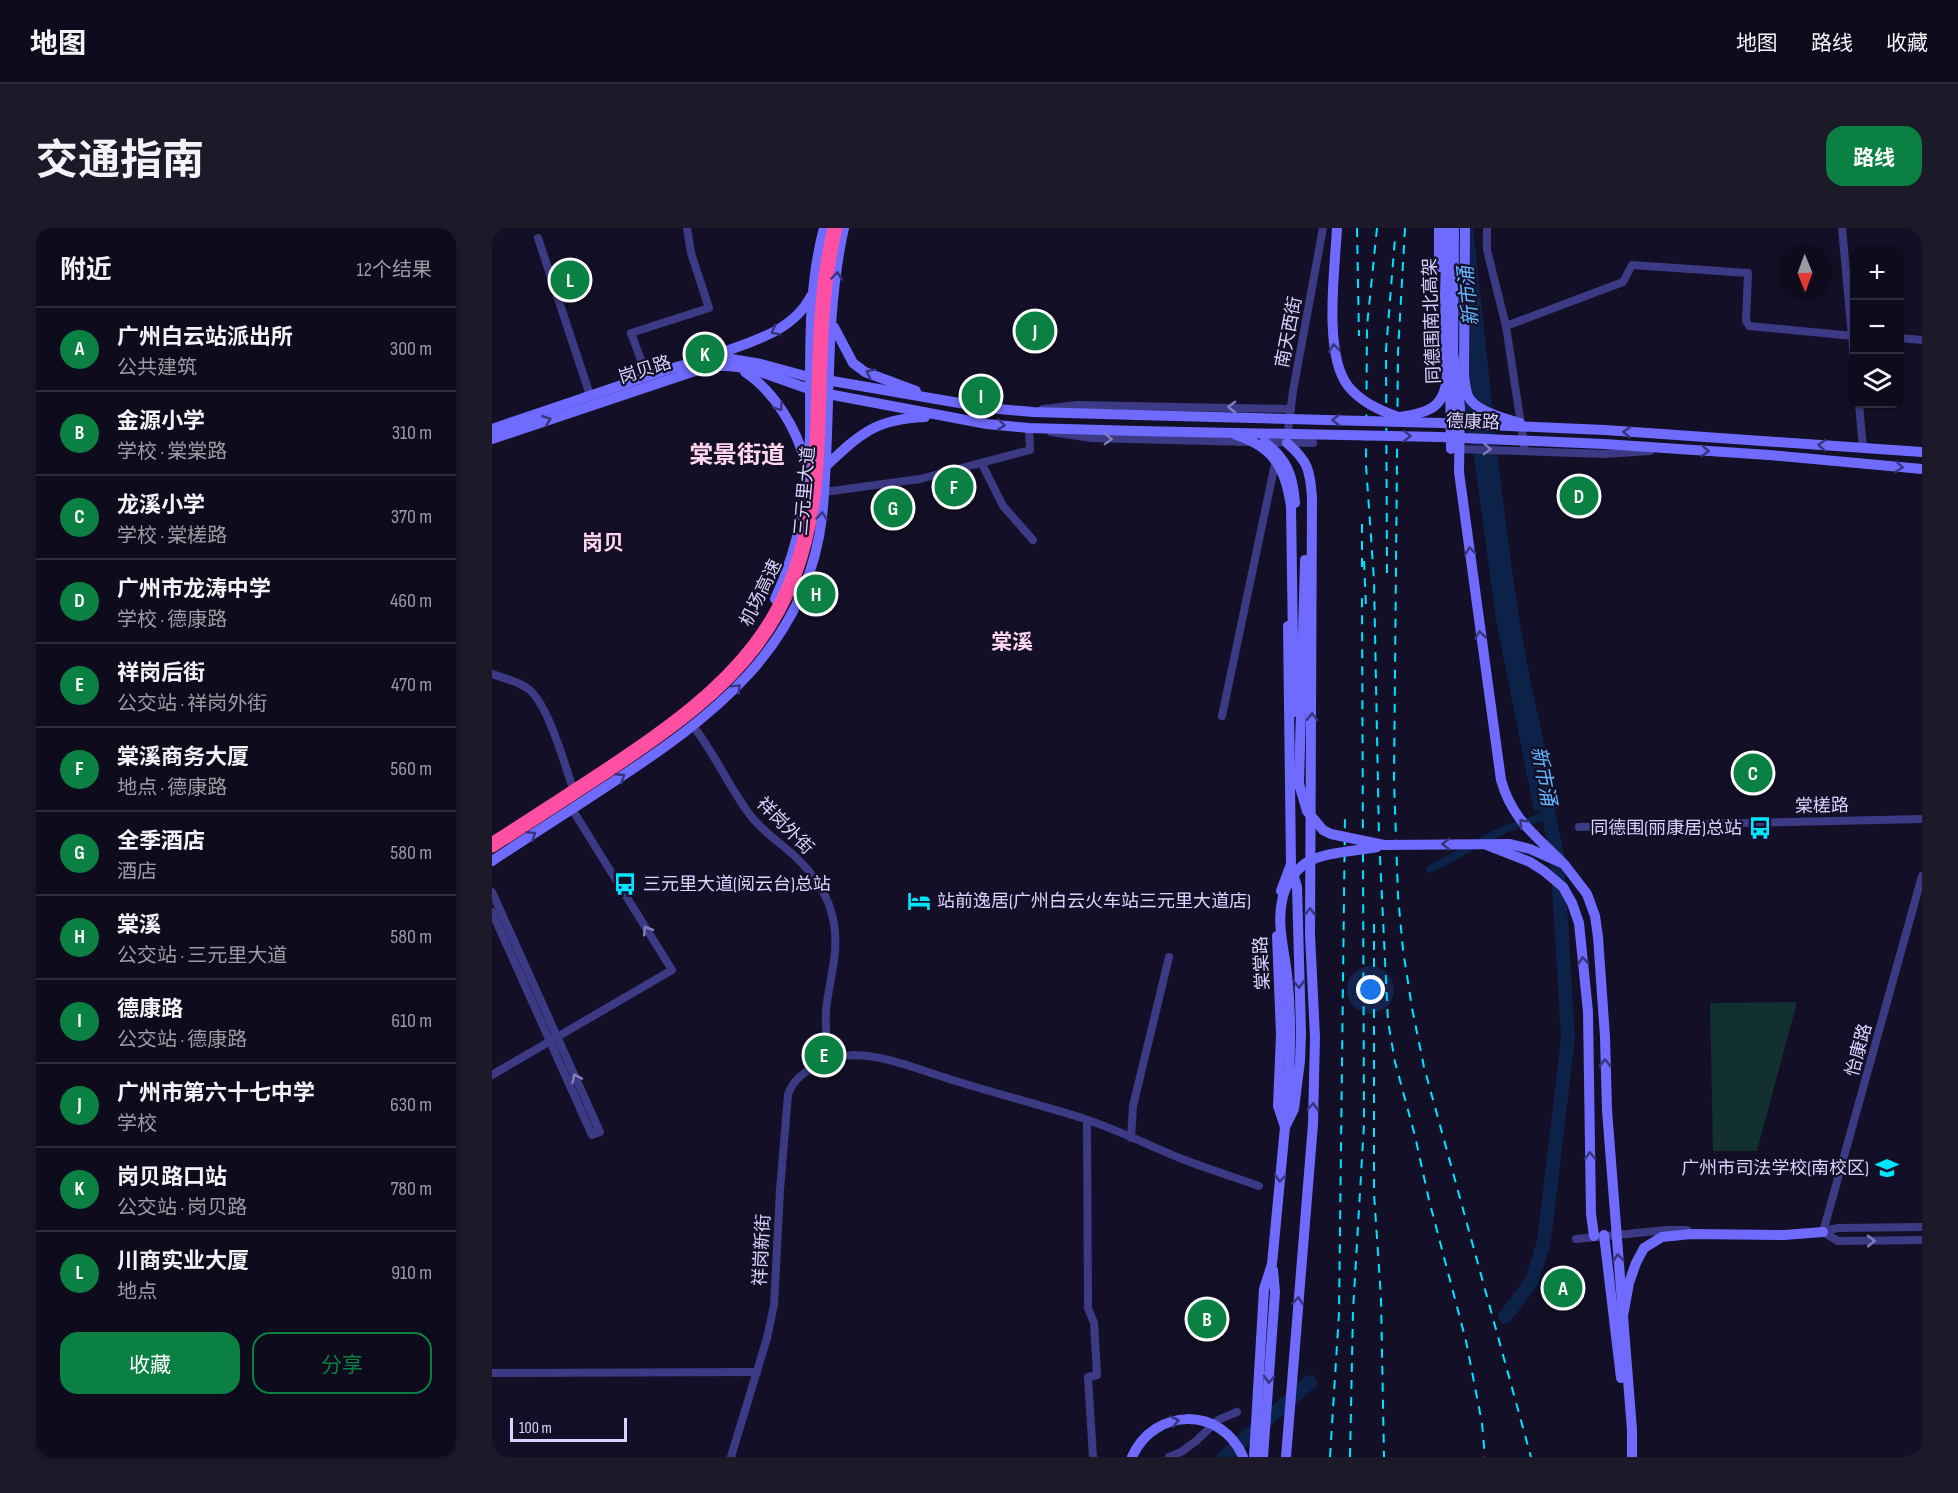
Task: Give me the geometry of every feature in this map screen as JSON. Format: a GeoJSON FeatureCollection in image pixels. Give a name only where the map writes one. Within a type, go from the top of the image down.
{"type":"FeatureCollection","features":[{"type":"Feature","properties":{"kind":"highway","name":"机场高速"},"geometry":{"type":"LineString","coordinates":[[492,845],[696,708],[741,665],[769,626],[796,568],[812,504],[822,308],[826,272],[835,228]]}},
{"type":"Feature","properties":{"kind":"main road","name":"三元里大道"},"geometry":{"type":"LineString","coordinates":[[492,838],[645,737],[689,704],[723,675],[748,646],[770,610],[785,574],[800,524],[807,478],[814,290],[824,228]]}},
{"type":"Feature","properties":{"kind":"main road","name":"三元里大道"},"geometry":{"type":"LineString","coordinates":[[492,861],[644,762],[693,726],[741,684],[771,647],[788,620],[802,593],[820,530],[826,466],[832,324],[838,259],[844,228]]}},
{"type":"Feature","properties":{"kind":"main road"},"geometry":{"type":"LineString","coordinates":[[1337,228],[1333,322],[1335,357],[1347,385],[1358,396],[1373,407],[1398,417]]}},
{"type":"Feature","properties":{"kind":"main road"},"geometry":{"type":"LineString","coordinates":[[1363,421],[1427,411],[1437,405],[1444,396],[1446,357],[1439,284],[1439,228]]}},
{"type":"Feature","properties":{"kind":"main road","name":"同德围南北高架"},"geometry":{"type":"LineString","coordinates":[[1447,228],[1451,404],[1459,449],[1459,472],[1496,748],[1505,796],[1518,818],[1564,864],[1587,894],[1595,916],[1605,1037],[1606,1110],[1623,1316]]}},
{"type":"Feature","properties":{"kind":"main road","name":"同德围南北高架"},"geometry":{"type":"LineString","coordinates":[[1449,295],[1454,228]]}},
{"type":"Feature","properties":{"kind":"main road"},"geometry":{"type":"LineString","coordinates":[[1465,228],[1463,366],[1466,391],[1469,398],[1479,407],[1534,427]]}},
{"type":"Feature","properties":{"kind":"main road"},"geometry":{"type":"LineString","coordinates":[[702,360],[781,328],[796,318],[806,307],[814,290]]}},
{"type":"Feature","properties":{"kind":"main road"},"geometry":{"type":"LineString","coordinates":[[832,324],[853,363],[865,372],[945,401]]}},
{"type":"Feature","properties":{"kind":"main road","name":"岗贝路"},"geometry":{"type":"LineString","coordinates":[[492,429],[647,376],[702,360],[726,358],[742,360],[809,377]]}},
{"type":"Feature","properties":{"kind":"main road","name":"岗贝路"},"geometry":{"type":"LineString","coordinates":[[492,439],[692,372],[718,366],[738,367],[761,373],[809,390]]}},
{"type":"Feature","properties":{"kind":"main road"},"geometry":{"type":"LineString","coordinates":[[738,367],[755,378],[777,404],[793,430],[803,454],[807,478],[819,478],[824,488]]}},
{"type":"Feature","properties":{"kind":"main road","name":"德康路"},"geometry":{"type":"LineString","coordinates":[[809,377],[988,408],[1028,412],[1605,430],[1922,452]]}},
{"type":"Feature","properties":{"kind":"main road","name":"德康路"},"geometry":{"type":"LineString","coordinates":[[809,390],[943,417],[1029,428],[1440,437],[1604,444],[1922,469]]}},
{"type":"Feature","properties":{"kind":"main road"},"geometry":{"type":"LineString","coordinates":[[826,466],[860,435],[874,427],[910,418],[943,417]]}},
{"type":"Feature","properties":{"kind":"main road"},"geometry":{"type":"LineString","coordinates":[[1218,432],[1244,438],[1270,454],[1281,468],[1288,484],[1291,507],[1294,718],[1289,772]]}},
{"type":"Feature","properties":{"kind":"main road","name":"棠棠路"},"geometry":{"type":"LineString","coordinates":[[1264,442],[1281,446],[1301,455],[1310,475],[1312,497],[1310,935],[1315,1037],[1313,1124],[1286,1457]]}},
{"type":"Feature","properties":{"kind":"main road","name":"棠棠路"},"geometry":{"type":"LineString","coordinates":[[1253,1456],[1264,1289],[1272,1264],[1285,1128],[1278,1106],[1281,1034],[1276,919],[1278,902],[1291,864],[1287,559],[1295,519],[1295,501],[1292,481],[1281,446]]}},
{"type":"Feature","properties":{"kind":"main road"},"geometry":{"type":"LineString","coordinates":[[1312,497],[1305,560],[1299,784],[1305,804],[1314,820],[1323,830],[1347,839],[1384,845],[1510,844],[1530,849],[1564,864]]}},
{"type":"Feature","properties":{"kind":"main road"},"geometry":{"type":"LineString","coordinates":[[1290,811],[1294,803],[1301,801],[1306,802],[1311,811]]}},
{"type":"Feature","properties":{"kind":"main road"},"geometry":{"type":"LineString","coordinates":[[1285,1128],[1289,1006],[1281,932],[1281,901],[1290,878],[1306,863],[1324,856],[1384,845]]}},
{"type":"Feature","properties":{"kind":"main road"},"geometry":{"type":"LineString","coordinates":[[1487,845],[1530,862],[1563,887],[1579,923],[1588,1012],[1591,1214],[1599,1236],[1631,1457]]}},
{"type":"Feature","properties":{"kind":"main road"},"geometry":{"type":"LineString","coordinates":[[1285,1128],[1294,1109],[1301,1033],[1297,887],[1291,864]]}},
{"type":"Feature","properties":{"kind":"main road"},"geometry":{"type":"LineString","coordinates":[[1631,1457],[1632,1430],[1623,1316],[1629,1283],[1644,1248],[1662,1237],[1691,1234],[1784,1235],[1823,1232]]}},
{"type":"Feature","properties":{"kind":"main road"},"geometry":{"type":"LineString","coordinates":[[1132,1457],[1139,1444],[1152,1430],[1164,1423],[1190,1418],[1219,1428],[1253,1456],[1275,1299],[1272,1264]]}},
{"type":"Feature","properties":{"kind":"street"},"geometry":{"type":"LineString","coordinates":[[647,376],[631,333],[709,308],[691,253],[687,228]]}},
{"type":"Feature","properties":{"kind":"street","name":"南天西街"},"geometry":{"type":"LineString","coordinates":[[1222,716],[1291,409],[1323,228]]}},
{"type":"Feature","properties":{"kind":"street"},"geometry":{"type":"LineString","coordinates":[[1487,228],[1487,250],[1506,326],[1525,451]]}},
{"type":"Feature","properties":{"kind":"street"},"geometry":{"type":"LineString","coordinates":[[1842,228],[1850,306]]}},
{"type":"Feature","properties":{"kind":"street"},"geometry":{"type":"LineString","coordinates":[[538,238],[590,395]]}},
{"type":"Feature","properties":{"kind":"street"},"geometry":{"type":"LineString","coordinates":[[1506,326],[1623,282],[1632,265],[1748,273],[1746,321],[1749,326],[1850,335]]}},
{"type":"Feature","properties":{"kind":"street"},"geometry":{"type":"LineString","coordinates":[[1904,338],[1922,340]]}},
{"type":"Feature","properties":{"kind":"street"},"geometry":{"type":"LineString","coordinates":[[1028,412],[1078,405],[1291,409]]}},
{"type":"Feature","properties":{"kind":"street"},"geometry":{"type":"LineString","coordinates":[[1207,407],[1207,441]]}},
{"type":"Feature","properties":{"kind":"street"},"geometry":{"type":"LineString","coordinates":[[1859,408],[1863,448]]}},
{"type":"Feature","properties":{"kind":"street"},"geometry":{"type":"LineString","coordinates":[[824,488],[920,479],[1030,450],[1029,428],[1092,438],[1264,442]]}},
{"type":"Feature","properties":{"kind":"street"},"geometry":{"type":"LineString","coordinates":[[1281,446],[1313,443]]}},
{"type":"Feature","properties":{"kind":"street"},"geometry":{"type":"LineString","coordinates":[[1459,449],[1605,454],[1673,449]]}},
{"type":"Feature","properties":{"kind":"street"},"geometry":{"type":"LineString","coordinates":[[982,464],[1003,506],[1033,540]]}},
{"type":"Feature","properties":{"kind":"street"},"geometry":{"type":"LineString","coordinates":[[492,674],[526,687],[534,694],[548,717],[572,786]]}},
{"type":"Feature","properties":{"kind":"street","name":"祥岗外街"},"geometry":{"type":"LineString","coordinates":[[693,726],[751,817],[805,866],[828,900],[834,920],[836,941],[826,1019],[830,1060]]}},
{"type":"Feature","properties":{"kind":"street"},"geometry":{"type":"LineString","coordinates":[[492,1076],[672,970],[572,809]]}},
{"type":"Feature","properties":{"kind":"street","name":"棠槎路"},"geometry":{"type":"LineString","coordinates":[[1579,827],[1922,819]]}},
{"type":"Feature","properties":{"kind":"street","name":"怡康路"},"geometry":{"type":"LineString","coordinates":[[1823,1232],[1922,876]]}},
{"type":"Feature","properties":{"kind":"street"},"geometry":{"type":"LineString","coordinates":[[492,892],[554,1039],[592,1135],[600,1132],[554,1039],[492,912]]}},
{"type":"Feature","properties":{"kind":"street"},"geometry":{"type":"LineString","coordinates":[[1131,1138],[1133,1106],[1168,957]]}},
{"type":"Feature","properties":{"kind":"street"},"geometry":{"type":"LineString","coordinates":[[830,1060],[846,1056],[887,1059],[1087,1120],[1185,1160],[1259,1186]]}},
{"type":"Feature","properties":{"kind":"street","name":"祥岗新街"},"geometry":{"type":"LineString","coordinates":[[731,1457],[771,1323],[788,1095],[792,1085],[802,1076],[830,1060]]}},
{"type":"Feature","properties":{"kind":"street"},"geometry":{"type":"LineString","coordinates":[[1087,1120],[1088,1308],[1094,1323],[1097,1375],[1088,1377],[1093,1457]]}},
{"type":"Feature","properties":{"kind":"street"},"geometry":{"type":"LineString","coordinates":[[1576,1239],[1667,1230],[1823,1232],[1838,1228],[1922,1227]]}},
{"type":"Feature","properties":{"kind":"street"},"geometry":{"type":"LineString","coordinates":[[1823,1232],[1838,1241],[1922,1240]]}},
{"type":"Feature","properties":{"kind":"street"},"geometry":{"type":"LineString","coordinates":[[492,1373],[757,1372]]}},
{"type":"Feature","properties":{"kind":"street"},"geometry":{"type":"LineString","coordinates":[[1169,1457],[1181,1452],[1196,1441],[1218,1420],[1237,1412]]}},
{"type":"Feature","properties":{"kind":"green space"},"geometry":{"type":"Polygon","coordinates":[[[1797,1002],[1757,1151],[1713,1151],[1710,1003],[1797,1002]]]}},
{"type":"Feature","properties":{"kind":"water"},"geometry":{"type":"Polygon","coordinates":[[[1453,228],[1473,228],[1500,472],[1519,617],[1558,809],[1534,811],[1496,620],[1474,457],[1462,410],[1452,259],[1453,228]]]}},
{"type":"Feature","properties":{"kind":"waterway","name":"新市涌"},"geometry":{"type":"LineString","coordinates":[[1505,1317],[1532,1281],[1544,1241],[1568,1038],[1557,855],[1544,793]]}},
{"type":"Feature","properties":{"kind":"waterway"},"geometry":{"type":"LineString","coordinates":[[1430,869],[1505,829],[1549,815]]}},
{"type":"Feature","properties":{"kind":"waterway","name":"新市涌"},"geometry":{"type":"LineString","coordinates":[[1224,1457],[1310,1382]]}},
{"type":"Feature","properties":{"kind":"railway"},"geometry":{"type":"LineString","coordinates":[[1357,228],[1359,336]]}},
{"type":"Feature","properties":{"kind":"railway"},"geometry":{"type":"LineString","coordinates":[[1377,228],[1367,326],[1366,465],[1374,580],[1379,837],[1388,1021],[1395,1062],[1466,1341],[1482,1423],[1485,1457]]}},
{"type":"Feature","properties":{"kind":"railway"},"geometry":{"type":"LineString","coordinates":[[1405,228],[1398,352],[1394,781],[1398,896],[1403,950],[1424,1067],[1531,1457]]}},
{"type":"Feature","properties":{"kind":"railway"},"geometry":{"type":"LineString","coordinates":[[1387,573],[1386,350],[1395,238]]}},
{"type":"Feature","properties":{"kind":"railway"},"geometry":{"type":"LineString","coordinates":[[1362,524],[1362,569]]}},
{"type":"Feature","properties":{"kind":"railway"},"geometry":{"type":"LineString","coordinates":[[1364,561],[1366,606]]}},
{"type":"Feature","properties":{"kind":"railway"},"geometry":{"type":"LineString","coordinates":[[1350,1457],[1353,1311],[1364,1124],[1362,596]]}},
{"type":"Feature","properties":{"kind":"railway"},"geometry":{"type":"LineString","coordinates":[[1330,1457],[1339,1313],[1345,815]]}},
{"type":"Feature","properties":{"kind":"railway"},"geometry":{"type":"LineString","coordinates":[[1374,924],[1374,1193],[1381,1298],[1384,1457]]}},
{"type":"Feature","properties":{"kind":"place","name":"川商实业大厦"},"geometry":{"type":"Point","coordinates":[570,280]}},
{"type":"Feature","properties":{"kind":"place","name":"广州市第六十七中学"},"geometry":{"type":"Point","coordinates":[1035,331]}},
{"type":"Feature","properties":{"kind":"place","name":"岗贝路口站"},"geometry":{"type":"Point","coordinates":[705,354]}},
{"type":"Feature","properties":{"kind":"place","name":"德康路"},"geometry":{"type":"Point","coordinates":[981,396]}},
{"type":"Feature","properties":{"kind":"place","name":"棠溪商务大厦"},"geometry":{"type":"Point","coordinates":[954,487]}},
{"type":"Feature","properties":{"kind":"place","name":"广州市龙涛中学"},"geometry":{"type":"Point","coordinates":[1579,496]}},
{"type":"Feature","properties":{"kind":"place","name":"全季酒店"},"geometry":{"type":"Point","coordinates":[893,508]}},
{"type":"Feature","properties":{"kind":"place","name":"棠溪"},"geometry":{"type":"Point","coordinates":[816,594]}},
{"type":"Feature","properties":{"kind":"place","name":"龙溪小学"},"geometry":{"type":"Point","coordinates":[1753,773]}},
{"type":"Feature","properties":{"kind":"place","name":"同德围(丽康居)总站"},"geometry":{"type":"Point","coordinates":[1760,828]}},
{"type":"Feature","properties":{"kind":"place","name":"三元里大道(阅云台)总站"},"geometry":{"type":"Point","coordinates":[625,884]}},
{"type":"Feature","properties":{"kind":"place","name":"站前逸居(广州白云火车站三元里大道店)"},"geometry":{"type":"Point","coordinates":[919,901]}},
{"type":"Feature","properties":{"kind":"place","name":"祥岗后街"},"geometry":{"type":"Point","coordinates":[824,1055]}},
{"type":"Feature","properties":{"kind":"place","name":"广州市司法学校(南校区)"},"geometry":{"type":"Point","coordinates":[1887,1168]}},
{"type":"Feature","properties":{"kind":"place","name":"广州白云站派出所"},"geometry":{"type":"Point","coordinates":[1563,1288]}},
{"type":"Feature","properties":{"kind":"place","name":"金源小学"},"geometry":{"type":"Point","coordinates":[1207,1319]}},
{"type":"Feature","properties":{"kind":"district","name":"棠景街道"},"geometry":{"type":"Point","coordinates":[737,455]}},
{"type":"Feature","properties":{"kind":"district","name":"岗贝"},"geometry":{"type":"Point","coordinates":[603,543]}},
{"type":"Feature","properties":{"kind":"district","name":"棠溪"},"geometry":{"type":"Point","coordinates":[1012,642]}}]}
